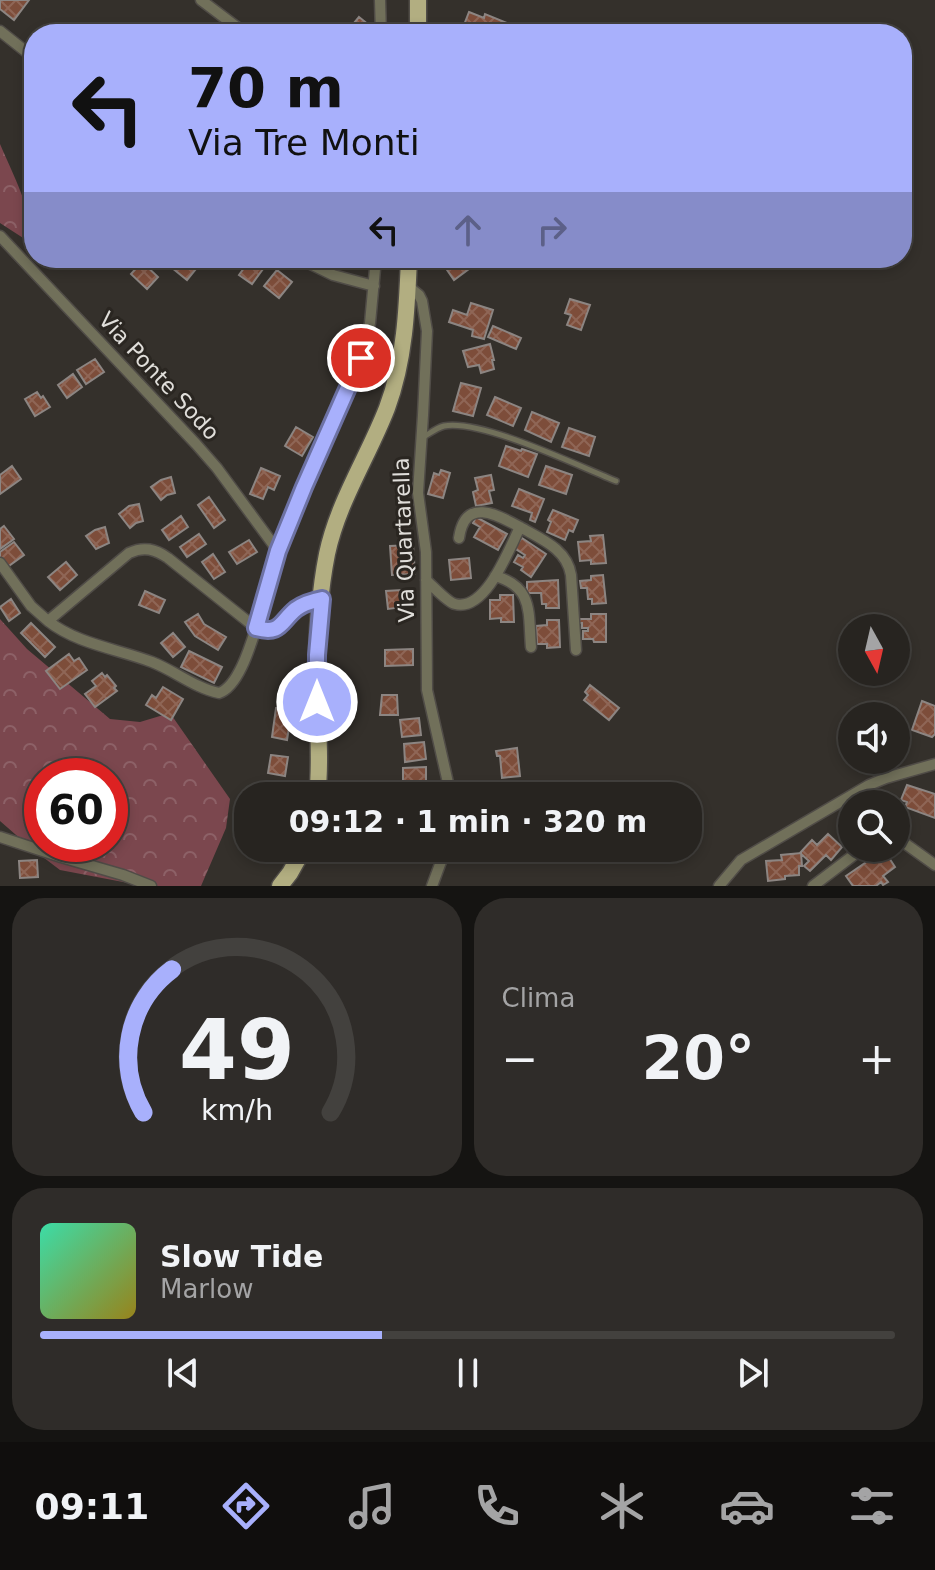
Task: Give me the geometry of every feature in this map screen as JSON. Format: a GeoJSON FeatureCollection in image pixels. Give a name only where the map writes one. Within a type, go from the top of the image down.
{"type":"FeatureCollection","features":[{"type":"Feature","properties":{"kind":"main road"},"geometry":{"type":"LineString","coordinates":[[418,0],[418,24]]}},
{"type":"Feature","properties":{"kind":"main road"},"geometry":{"type":"LineString","coordinates":[[318,782],[317,666],[326,563],[332,535],[392,392],[406,317],[409,268]]}},
{"type":"Feature","properties":{"kind":"main road"},"geometry":{"type":"LineString","coordinates":[[280,886],[296,862]]}},
{"type":"Feature","properties":{"kind":"street"},"geometry":{"type":"LineString","coordinates":[[201,0],[233,24]]}},
{"type":"Feature","properties":{"kind":"street"},"geometry":{"type":"LineString","coordinates":[[380,0],[381,24]]}},
{"type":"Feature","properties":{"kind":"street"},"geometry":{"type":"LineString","coordinates":[[0,31],[24,50]]}},
{"type":"Feature","properties":{"kind":"street","name":"Via Ponte Sodo"},"geometry":{"type":"LineString","coordinates":[[0,236],[24,262]]}},
{"type":"Feature","properties":{"kind":"street","name":"Via Ponte Sodo"},"geometry":{"type":"LineString","coordinates":[[30,268],[207,456],[278,551]]}},
{"type":"Feature","properties":{"kind":"street"},"geometry":{"type":"LineString","coordinates":[[319,268],[374,286]]}},
{"type":"Feature","properties":{"kind":"street"},"geometry":{"type":"LineString","coordinates":[[0,563],[31,606],[60,630],[154,663],[213,692],[222,693],[228,689],[245,661],[278,551],[364,350],[375,268]]}},
{"type":"Feature","properties":{"kind":"street","name":"Via Quartarella"},"geometry":{"type":"LineString","coordinates":[[408,286],[422,301],[427,331],[418,493],[425,541],[427,690],[448,782]]}},
{"type":"Feature","properties":{"kind":"street"},"geometry":{"type":"LineString","coordinates":[[459,538],[464,521],[469,516],[478,512],[496,514],[558,550],[567,560],[571,575],[576,650]]}},
{"type":"Feature","properties":{"kind":"street"},"geometry":{"type":"LineString","coordinates":[[426,580],[451,602],[458,605],[470,602],[480,596],[495,576],[520,527]]}},
{"type":"Feature","properties":{"kind":"street"},"geometry":{"type":"LineString","coordinates":[[48,621],[124,556],[147,548],[163,555],[256,628],[275,630],[301,606],[322,599]]}},
{"type":"Feature","properties":{"kind":"street"},"geometry":{"type":"LineString","coordinates":[[495,576],[515,584],[525,597],[531,647]]}},
{"type":"Feature","properties":{"kind":"street"},"geometry":{"type":"LineString","coordinates":[[867,790],[877,781],[935,764]]}},
{"type":"Feature","properties":{"kind":"street"},"geometry":{"type":"LineString","coordinates":[[719,886],[741,860],[838,809]]}},
{"type":"Feature","properties":{"kind":"street"},"geometry":{"type":"LineString","coordinates":[[0,837],[151,886]]}},
{"type":"Feature","properties":{"kind":"street"},"geometry":{"type":"LineString","coordinates":[[910,847],[935,865]]}},
{"type":"Feature","properties":{"kind":"street"},"geometry":{"type":"LineString","coordinates":[[432,886],[441,862]]}},
{"type":"Feature","properties":{"kind":"street"},"geometry":{"type":"LineString","coordinates":[[813,886],[845,862]]}},
{"type":"Feature","properties":{"kind":"lane"},"geometry":{"type":"LineString","coordinates":[[421,439],[447,426],[486,430],[616,481]]}},
{"type":"Feature","properties":{"kind":"green space"},"geometry":{"type":"Polygon","coordinates":[[[0,144],[24,203],[24,239],[0,223],[0,144]]]}},
{"type":"Feature","properties":{"kind":"green space"},"geometry":{"type":"Polygon","coordinates":[[[0,619],[27,649],[110,719],[140,722],[170,713],[230,799],[226,828],[201,886],[144,886],[60,870],[49,862],[128,862],[128,758],[24,758],[24,842],[0,821],[0,619]]]}},
{"type":"Feature","properties":{"kind":"building"},"geometry":{"type":"Polygon","coordinates":[[[0,0],[29,0],[14,20],[0,9],[0,0]]]}},
{"type":"Feature","properties":{"kind":"building"},"geometry":{"type":"Polygon","coordinates":[[[469,12],[484,18],[485,14],[507,23],[507,24],[464,24],[469,12]]]}},
{"type":"Feature","properties":{"kind":"building"},"geometry":{"type":"Polygon","coordinates":[[[359,17],[368,24],[353,24],[359,17]]]}},
{"type":"Feature","properties":{"kind":"building"},"geometry":{"type":"Polygon","coordinates":[[[136,268],[148,268],[158,277],[147,289],[131,274],[136,268]]]}},
{"type":"Feature","properties":{"kind":"building"},"geometry":{"type":"Polygon","coordinates":[[[172,268],[196,269],[187,280],[172,268]]]}},
{"type":"Feature","properties":{"kind":"building"},"geometry":{"type":"Polygon","coordinates":[[[244,268],[263,269],[252,284],[239,275],[244,268]]]}},
{"type":"Feature","properties":{"kind":"building"},"geometry":{"type":"Polygon","coordinates":[[[446,268],[470,268],[454,280],[446,268]]]}},
{"type":"Feature","properties":{"kind":"building"},"geometry":{"type":"Polygon","coordinates":[[[277,270],[292,282],[279,298],[264,286],[277,270]]]}},
{"type":"Feature","properties":{"kind":"building"},"geometry":{"type":"Polygon","coordinates":[[[570,299],[590,305],[581,330],[567,325],[571,315],[565,313],[570,299]]]}},
{"type":"Feature","properties":{"kind":"building"},"geometry":{"type":"Polygon","coordinates":[[[471,303],[493,310],[484,339],[472,336],[473,330],[449,322],[453,310],[467,315],[471,303]]]}},
{"type":"Feature","properties":{"kind":"building"},"geometry":{"type":"Polygon","coordinates":[[[493,326],[521,338],[516,349],[488,337],[493,326]]]}},
{"type":"Feature","properties":{"kind":"building"},"geometry":{"type":"Polygon","coordinates":[[[490,344],[494,369],[481,373],[479,365],[468,367],[463,351],[490,344]]]}},
{"type":"Feature","properties":{"kind":"building"},"geometry":{"type":"Polygon","coordinates":[[[95,359],[104,372],[86,384],[77,370],[95,359]]]}},
{"type":"Feature","properties":{"kind":"building"},"geometry":{"type":"Polygon","coordinates":[[[73,374],[82,387],[67,398],[58,385],[73,374]]]}},
{"type":"Feature","properties":{"kind":"building"},"geometry":{"type":"Polygon","coordinates":[[[461,383],[481,388],[473,416],[453,411],[461,383]]]}},
{"type":"Feature","properties":{"kind":"building"},"geometry":{"type":"Polygon","coordinates":[[[37,392],[50,407],[35,416],[25,399],[37,392]]]}},
{"type":"Feature","properties":{"kind":"building"},"geometry":{"type":"Polygon","coordinates":[[[495,397],[521,408],[513,426],[487,415],[495,397]]]}},
{"type":"Feature","properties":{"kind":"building"},"geometry":{"type":"Polygon","coordinates":[[[532,412],[559,423],[551,442],[525,430],[532,412]]]}},
{"type":"Feature","properties":{"kind":"building"},"geometry":{"type":"Polygon","coordinates":[[[296,427],[313,437],[302,456],[285,446],[296,427]]]}},
{"type":"Feature","properties":{"kind":"building"},"geometry":{"type":"Polygon","coordinates":[[[569,428],[595,437],[589,456],[562,447],[569,428]]]}},
{"type":"Feature","properties":{"kind":"building"},"geometry":{"type":"Polygon","coordinates":[[[506,446],[537,454],[528,477],[499,466],[506,446]]]}},
{"type":"Feature","properties":{"kind":"building"},"geometry":{"type":"Polygon","coordinates":[[[12,466],[21,479],[0,494],[0,475],[12,466]]]}},
{"type":"Feature","properties":{"kind":"building"},"geometry":{"type":"Polygon","coordinates":[[[546,466],[572,475],[566,494],[539,485],[546,466]]]}},
{"type":"Feature","properties":{"kind":"building"},"geometry":{"type":"Polygon","coordinates":[[[261,468],[280,476],[274,490],[268,487],[263,499],[250,494],[261,468]]]}},
{"type":"Feature","properties":{"kind":"building"},"geometry":{"type":"Polygon","coordinates":[[[441,470],[450,473],[443,498],[428,494],[434,473],[439,475],[441,470]]]}},
{"type":"Feature","properties":{"kind":"building"},"geometry":{"type":"Polygon","coordinates":[[[491,475],[494,490],[489,491],[492,503],[476,506],[473,492],[478,490],[475,478],[491,475]]]}},
{"type":"Feature","properties":{"kind":"building"},"geometry":{"type":"Polygon","coordinates":[[[171,477],[175,493],[161,500],[151,487],[171,477]]]}},
{"type":"Feature","properties":{"kind":"building"},"geometry":{"type":"Polygon","coordinates":[[[519,489],[544,499],[535,522],[530,520],[532,513],[512,506],[519,489]]]}},
{"type":"Feature","properties":{"kind":"building"},"geometry":{"type":"Polygon","coordinates":[[[209,497],[225,520],[214,528],[198,505],[209,497]]]}},
{"type":"Feature","properties":{"kind":"building"},"geometry":{"type":"Polygon","coordinates":[[[139,504],[143,521],[130,528],[119,514],[129,506],[139,504]]]}},
{"type":"Feature","properties":{"kind":"building"},"geometry":{"type":"Polygon","coordinates":[[[553,510],[578,520],[565,540],[547,532],[553,510]]]}},
{"type":"Feature","properties":{"kind":"building"},"geometry":{"type":"Polygon","coordinates":[[[181,516],[188,527],[169,540],[162,530],[181,516]]]}},
{"type":"Feature","properties":{"kind":"building"},"geometry":{"type":"Polygon","coordinates":[[[476,517],[507,534],[498,550],[474,537],[480,527],[473,523],[476,517]]]}},
{"type":"Feature","properties":{"kind":"building"},"geometry":{"type":"Polygon","coordinates":[[[4,526],[14,539],[0,549],[0,529],[4,526]]]}},
{"type":"Feature","properties":{"kind":"building"},"geometry":{"type":"Polygon","coordinates":[[[105,527],[109,543],[96,549],[86,536],[105,527]]]}},
{"type":"Feature","properties":{"kind":"building"},"geometry":{"type":"Polygon","coordinates":[[[199,534],[206,544],[187,557],[180,547],[199,534]]]}},
{"type":"Feature","properties":{"kind":"building"},"geometry":{"type":"Polygon","coordinates":[[[603,535],[606,563],[580,561],[578,542],[591,541],[590,536],[603,535]]]}},
{"type":"Feature","properties":{"kind":"building"},"geometry":{"type":"Polygon","coordinates":[[[522,538],[546,554],[531,577],[514,562],[518,555],[523,558],[525,555],[514,548],[522,538]]]}},
{"type":"Feature","properties":{"kind":"building"},"geometry":{"type":"Polygon","coordinates":[[[249,540],[257,552],[237,564],[229,552],[249,540]]]}},
{"type":"Feature","properties":{"kind":"building"},"geometry":{"type":"Polygon","coordinates":[[[14,542],[24,555],[6,568],[0,559],[0,552],[14,542]]]}},
{"type":"Feature","properties":{"kind":"building"},"geometry":{"type":"Polygon","coordinates":[[[413,545],[415,574],[392,575],[390,546],[413,545]]]}},
{"type":"Feature","properties":{"kind":"building"},"geometry":{"type":"Polygon","coordinates":[[[213,554],[225,572],[214,579],[202,562],[213,554]]]}},
{"type":"Feature","properties":{"kind":"building"},"geometry":{"type":"Polygon","coordinates":[[[469,558],[471,578],[451,580],[449,560],[469,558]]]}},
{"type":"Feature","properties":{"kind":"building"},"geometry":{"type":"Polygon","coordinates":[[[66,562],[77,575],[60,590],[48,577],[66,562]]]}},
{"type":"Feature","properties":{"kind":"building"},"geometry":{"type":"Polygon","coordinates":[[[603,575],[606,603],[592,604],[587,588],[581,588],[580,581],[603,575]]]}},
{"type":"Feature","properties":{"kind":"building"},"geometry":{"type":"Polygon","coordinates":[[[558,580],[559,608],[546,608],[546,604],[542,604],[541,593],[527,593],[527,582],[558,580]]]}},
{"type":"Feature","properties":{"kind":"building"},"geometry":{"type":"Polygon","coordinates":[[[402,590],[404,607],[388,609],[386,591],[402,590]]]}},
{"type":"Feature","properties":{"kind":"building"},"geometry":{"type":"Polygon","coordinates":[[[145,591],[165,600],[159,613],[139,605],[145,591]]]}},
{"type":"Feature","properties":{"kind":"building"},"geometry":{"type":"Polygon","coordinates":[[[500,595],[513,595],[514,622],[490,619],[490,600],[500,600],[500,595]]]}},
{"type":"Feature","properties":{"kind":"building"},"geometry":{"type":"Polygon","coordinates":[[[11,599],[20,613],[9,621],[0,607],[11,599]]]}},
{"type":"Feature","properties":{"kind":"building"},"geometry":{"type":"Polygon","coordinates":[[[198,614],[204,624],[226,637],[218,650],[195,636],[185,622],[198,614]]]}},
{"type":"Feature","properties":{"kind":"building"},"geometry":{"type":"Polygon","coordinates":[[[591,614],[606,614],[606,642],[583,639],[583,631],[588,631],[588,628],[582,628],[582,623],[577,623],[577,619],[591,619],[591,614]]]}},
{"type":"Feature","properties":{"kind":"building"},"geometry":{"type":"Polygon","coordinates":[[[547,620],[559,620],[560,647],[547,648],[547,644],[537,644],[536,626],[547,625],[547,620]]]}},
{"type":"Feature","properties":{"kind":"building"},"geometry":{"type":"Polygon","coordinates":[[[31,623],[55,647],[45,657],[21,633],[31,623]]]}},
{"type":"Feature","properties":{"kind":"building"},"geometry":{"type":"Polygon","coordinates":[[[173,633],[185,647],[173,657],[161,643],[173,633]]]}},
{"type":"Feature","properties":{"kind":"building"},"geometry":{"type":"Polygon","coordinates":[[[413,649],[413,665],[385,666],[385,650],[413,649]]]}},
{"type":"Feature","properties":{"kind":"building"},"geometry":{"type":"Polygon","coordinates":[[[189,651],[222,667],[214,683],[181,667],[189,651]]]}},
{"type":"Feature","properties":{"kind":"building"},"geometry":{"type":"Polygon","coordinates":[[[69,654],[74,661],[79,658],[87,670],[60,689],[46,671],[69,654]]]}},
{"type":"Feature","properties":{"kind":"building"},"geometry":{"type":"Polygon","coordinates":[[[102,673],[105,677],[107,675],[117,691],[95,707],[85,694],[96,686],[92,681],[102,673]]]}},
{"type":"Feature","properties":{"kind":"building"},"geometry":{"type":"Polygon","coordinates":[[[590,685],[619,708],[609,720],[584,700],[590,685]]]}},
{"type":"Feature","properties":{"kind":"building"},"geometry":{"type":"Polygon","coordinates":[[[163,687],[183,699],[171,720],[146,705],[152,695],[156,698],[163,687]]]}},
{"type":"Feature","properties":{"kind":"building"},"geometry":{"type":"Polygon","coordinates":[[[382,695],[397,695],[398,715],[380,715],[382,695]]]}},
{"type":"Feature","properties":{"kind":"building"},"geometry":{"type":"Polygon","coordinates":[[[922,701],[935,706],[935,734],[932,737],[912,730],[922,701]]]}},
{"type":"Feature","properties":{"kind":"building"},"geometry":{"type":"Polygon","coordinates":[[[276,708],[292,710],[287,740],[272,737],[276,708]]]}},
{"type":"Feature","properties":{"kind":"building"},"geometry":{"type":"Polygon","coordinates":[[[419,718],[421,735],[402,737],[400,720],[419,718]]]}},
{"type":"Feature","properties":{"kind":"building"},"geometry":{"type":"Polygon","coordinates":[[[424,742],[426,759],[405,762],[404,744],[424,742]]]}},
{"type":"Feature","properties":{"kind":"building"},"geometry":{"type":"Polygon","coordinates":[[[517,748],[520,776],[502,778],[500,756],[496,751],[517,748]]]}},
{"type":"Feature","properties":{"kind":"building"},"geometry":{"type":"Polygon","coordinates":[[[271,755],[288,757],[285,776],[268,773],[271,755]]]}},
{"type":"Feature","properties":{"kind":"building"},"geometry":{"type":"Polygon","coordinates":[[[426,767],[426,782],[403,782],[403,768],[426,767]]]}},
{"type":"Feature","properties":{"kind":"building"},"geometry":{"type":"Polygon","coordinates":[[[907,785],[935,794],[935,818],[910,809],[910,790],[905,790],[907,785]]]}},
{"type":"Feature","properties":{"kind":"building"},"geometry":{"type":"Polygon","coordinates":[[[828,834],[838,843],[838,852],[831,860],[826,855],[810,871],[804,866],[809,861],[800,853],[812,840],[817,845],[828,834]]]}},
{"type":"Feature","properties":{"kind":"building"},"geometry":{"type":"Polygon","coordinates":[[[801,853],[799,875],[768,881],[766,861],[782,860],[781,855],[801,853]]]}},
{"type":"Feature","properties":{"kind":"building"},"geometry":{"type":"Polygon","coordinates":[[[19,861],[37,862],[38,877],[20,878],[19,861]]]}},
{"type":"Feature","properties":{"kind":"building"},"geometry":{"type":"Polygon","coordinates":[[[866,862],[892,862],[895,867],[883,876],[888,882],[883,885],[881,882],[876,886],[853,886],[846,876],[866,862]]]}},
{"type":"Feature","properties":{"kind":"route"},"geometry":{"type":"LineString","coordinates":[[317,702],[322,599],[301,606],[275,630],[256,628],[278,551],[361,358]]}}]}
